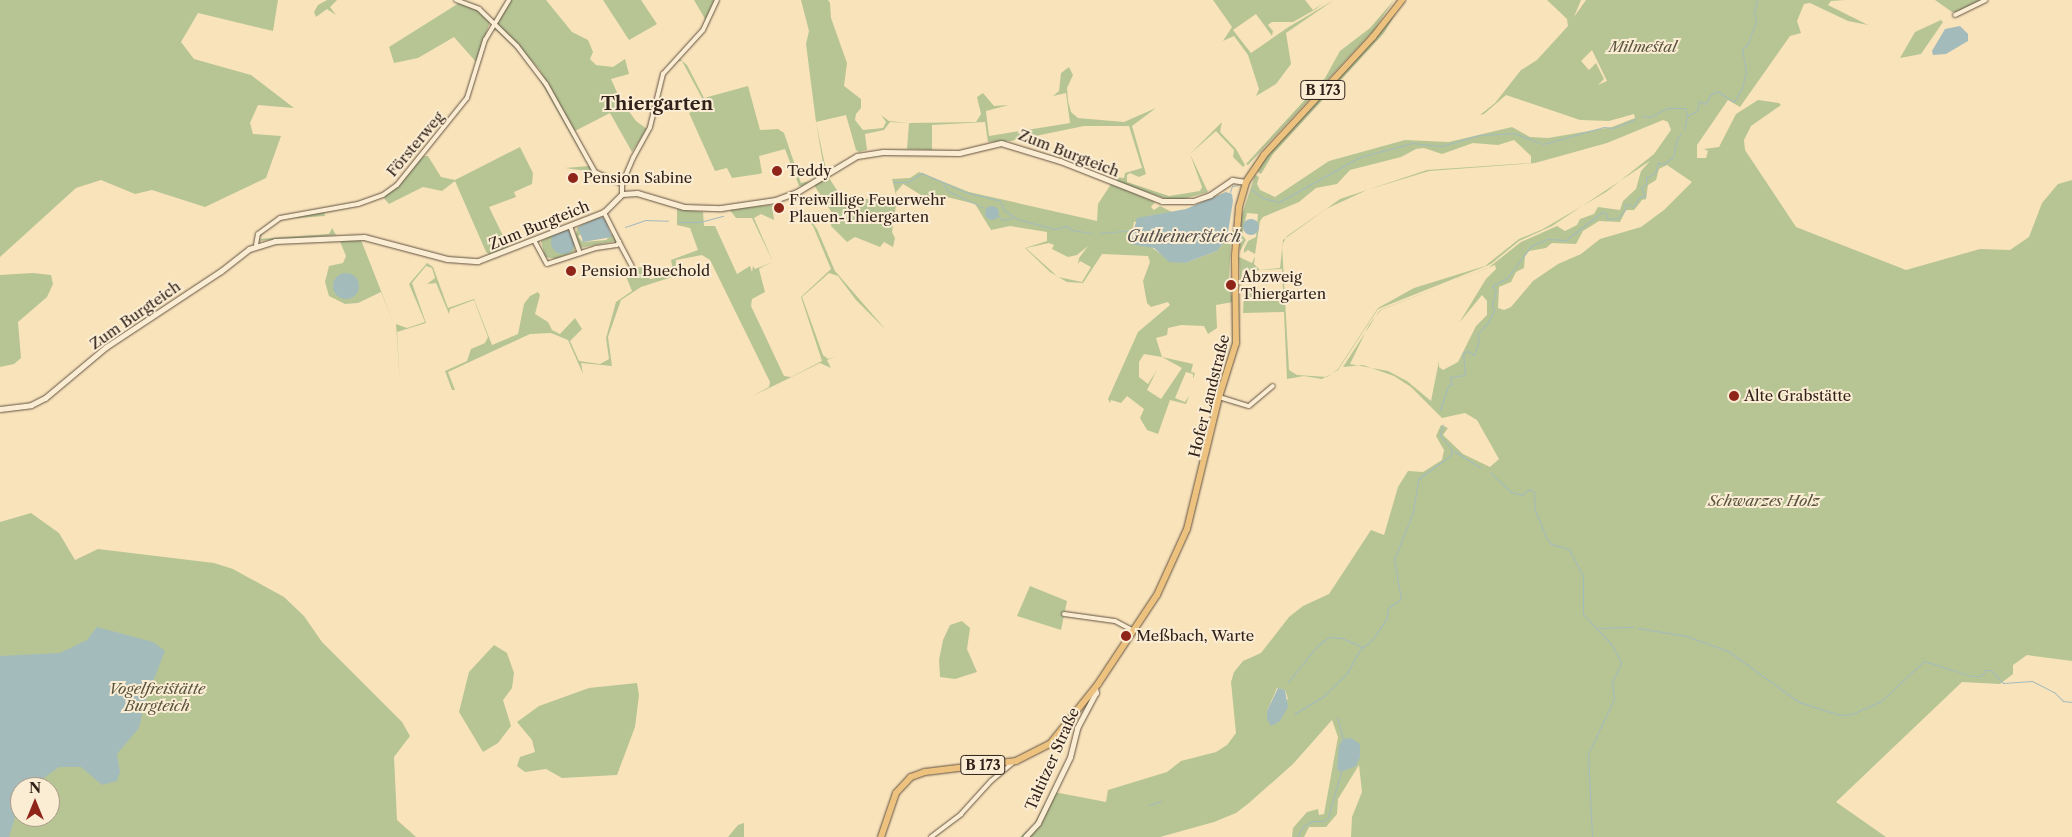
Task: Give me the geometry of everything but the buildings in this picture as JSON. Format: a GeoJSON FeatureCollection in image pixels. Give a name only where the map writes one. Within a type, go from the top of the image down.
{"type":"FeatureCollection","features":[{"type":"Feature","properties":{"kind":"main road","name":"Hofer Landstraße"},"geometry":{"type":"LineString","coordinates":[[881,837],[896,793],[910,777],[925,772],[1016,761],[1050,744],[1095,688],[1134,631],[1166,579],[1187,529],[1219,397],[1238,332],[1234,255],[1238,214],[1246,182],[1264,155],[1373,37],[1402,0]]}},
{"type":"Feature","properties":{"kind":"street"},"geometry":{"type":"LineString","coordinates":[[456,0],[479,9],[493,22],[539,74],[595,172],[622,184]]}},
{"type":"Feature","properties":{"kind":"street","name":"Försterweg"},"geometry":{"type":"LineString","coordinates":[[256,246],[258,234],[280,218],[358,204],[383,195],[397,184],[467,98],[493,22],[509,0]]}},
{"type":"Feature","properties":{"kind":"street"},"geometry":{"type":"LineString","coordinates":[[622,194],[622,184],[650,127],[663,74],[703,30],[717,0]]}},
{"type":"Feature","properties":{"kind":"street"},"geometry":{"type":"LineString","coordinates":[[1955,15],[1986,0]]}},
{"type":"Feature","properties":{"kind":"street","name":"Zum Burgteich"},"geometry":{"type":"LineString","coordinates":[[0,409],[30,404],[60,388],[106,347],[256,246],[294,239],[364,237],[469,262],[485,260],[604,212],[622,194],[637,193],[684,207],[721,208],[775,200],[797,192],[857,156],[883,152],[959,152],[1000,142],[1060,161],[1162,201],[1193,201],[1210,195],[1232,180],[1246,182]]}},
{"type":"Feature","properties":{"kind":"street"},"geometry":{"type":"LineString","coordinates":[[604,212],[632,266]]}},
{"type":"Feature","properties":{"kind":"street"},"geometry":{"type":"LineString","coordinates":[[570,226],[580,252]]}},
{"type":"Feature","properties":{"kind":"street"},"geometry":{"type":"LineString","coordinates":[[534,240],[547,264],[580,252],[620,242]]}},
{"type":"Feature","properties":{"kind":"street"},"geometry":{"type":"LineString","coordinates":[[1219,397],[1249,406],[1273,386]]}},
{"type":"Feature","properties":{"kind":"street"},"geometry":{"type":"LineString","coordinates":[[1064,614],[1116,621],[1134,631]]}},
{"type":"Feature","properties":{"kind":"street","name":"Taltitzer Straße"},"geometry":{"type":"LineString","coordinates":[[1025,837],[1038,823],[1070,757],[1077,728],[1096,693],[1095,688]]}},
{"type":"Feature","properties":{"kind":"street","name":"Hofer Landstraße"},"geometry":{"type":"LineString","coordinates":[[931,837],[961,814],[991,781],[1016,761]]}},
{"type":"Feature","properties":{"kind":"green space"},"geometry":{"type":"Polygon","coordinates":[[[0,0],[278,0],[273,31],[198,13],[181,42],[194,59],[251,75],[294,108],[258,105],[250,123],[253,134],[281,136],[266,178],[205,207],[152,190],[135,194],[101,180],[76,188],[0,257],[0,0]]]}},
{"type":"Feature","properties":{"kind":"green space"},"geometry":{"type":"Polygon","coordinates":[[[327,0],[337,0],[330,7],[336,15],[327,9],[316,17],[314,12],[318,5],[327,0]]]}},
{"type":"Feature","properties":{"kind":"green space"},"geometry":{"type":"Polygon","coordinates":[[[511,0],[546,0],[572,32],[588,40],[593,52],[590,59],[596,65],[613,67],[625,59],[629,74],[611,79],[620,99],[636,121],[647,129],[632,152],[610,113],[575,131],[539,69],[496,22],[511,0]]]}},
{"type":"Feature","properties":{"kind":"green space"},"geometry":{"type":"Polygon","coordinates":[[[603,0],[641,0],[657,24],[629,40],[603,0]]]}},
{"type":"Feature","properties":{"kind":"green space"},"geometry":{"type":"Polygon","coordinates":[[[694,0],[716,0],[712,4],[701,30],[705,19],[694,0]]]}},
{"type":"Feature","properties":{"kind":"green space"},"geometry":{"type":"Polygon","coordinates":[[[801,0],[828,0],[830,3],[831,18],[847,63],[844,86],[861,99],[861,108],[856,114],[855,120],[863,130],[883,128],[886,122],[881,115],[889,121],[909,123],[890,122],[884,130],[865,134],[867,150],[859,152],[856,150],[846,115],[816,122],[806,44],[809,31],[801,0]]]}},
{"type":"Feature","properties":{"kind":"green space"},"geometry":{"type":"Polygon","coordinates":[[[1213,0],[1305,0],[1313,10],[1322,4],[1316,9],[1293,22],[1272,22],[1268,25],[1273,31],[1272,36],[1256,14],[1233,30],[1251,53],[1287,28],[1334,0],[1286,33],[1291,64],[1276,84],[1256,96],[1259,89],[1248,55],[1234,36],[1223,41],[1232,27],[1213,0]]]}},
{"type":"Feature","properties":{"kind":"green space"},"geometry":{"type":"Polygon","coordinates":[[[1394,0],[1373,31],[1248,165],[1246,164],[1325,78],[1340,51],[1370,28],[1394,0]]]}},
{"type":"Feature","properties":{"kind":"green space"},"geometry":{"type":"Polygon","coordinates":[[[1404,0],[1384,33],[1273,154],[1261,174],[1258,172],[1262,162],[1404,0]]]}},
{"type":"Feature","properties":{"kind":"green space","name":"Schwarzes Holz"},"geometry":{"type":"Polygon","coordinates":[[[1547,0],[1581,0],[1574,17],[1586,0],[1846,0],[1831,1],[1828,5],[1868,25],[1848,21],[1810,3],[1804,4],[1797,21],[1801,33],[1790,36],[1740,107],[1728,100],[1697,145],[1697,158],[1706,158],[1708,151],[1704,149],[1719,147],[1736,114],[1758,100],[1779,103],[1781,105],[1751,126],[1744,140],[1745,150],[1796,227],[1906,270],[1980,249],[2010,250],[2029,237],[2042,203],[2058,184],[2072,180],[2072,661],[2027,655],[2013,665],[2013,674],[2000,684],[1962,682],[1836,802],[1886,837],[1351,837],[1352,817],[1362,792],[1359,765],[1338,799],[1337,814],[1326,827],[1309,827],[1304,837],[1292,837],[1293,828],[1307,812],[1318,809],[1319,815],[1324,814],[1338,737],[1332,720],[1293,764],[1249,803],[1236,813],[1214,822],[1160,837],[1020,837],[1034,825],[1044,805],[1047,808],[1054,792],[1106,802],[1108,790],[1167,772],[1181,761],[1216,752],[1227,745],[1236,733],[1231,682],[1234,672],[1243,661],[1261,653],[1289,617],[1303,606],[1329,594],[1371,530],[1384,535],[1398,487],[1408,471],[1423,472],[1442,460],[1444,450],[1436,436],[1441,425],[1448,428],[1443,435],[1463,454],[1490,467],[1499,459],[1477,420],[1465,413],[1442,418],[1411,387],[1394,376],[1371,368],[1388,371],[1407,381],[1431,401],[1439,361],[1439,367],[1443,370],[1458,362],[1476,326],[1487,315],[1487,301],[1482,295],[1459,323],[1486,279],[1496,269],[1495,265],[1489,268],[1521,242],[1557,226],[1565,231],[1577,225],[1580,219],[1594,214],[1598,207],[1620,210],[1623,201],[1636,189],[1641,171],[1650,161],[1620,181],[1654,154],[1671,130],[1668,122],[1663,120],[1607,143],[1535,163],[1429,171],[1367,190],[1427,170],[1531,163],[1531,156],[1514,140],[1498,145],[1473,143],[1442,154],[1424,148],[1416,149],[1401,157],[1350,170],[1337,184],[1316,188],[1299,202],[1263,217],[1260,221],[1255,254],[1248,250],[1244,253],[1244,249],[1248,241],[1256,237],[1258,214],[1247,213],[1242,235],[1246,240],[1240,251],[1240,221],[1255,175],[1259,177],[1257,184],[1260,190],[1275,197],[1329,161],[1405,140],[1449,142],[1512,127],[1530,137],[1548,138],[1612,127],[1635,118],[1634,114],[1609,121],[1580,120],[1506,95],[1484,114],[1480,115],[1495,103],[1521,70],[1537,60],[1568,26],[1567,19],[1547,0]],[[1592,50],[1581,61],[1589,70],[1596,63],[1604,79],[1598,85],[1607,81],[1592,50]],[[1667,165],[1659,169],[1656,180],[1648,185],[1646,199],[1642,200],[1634,210],[1626,210],[1620,222],[1599,221],[1583,231],[1576,244],[1552,243],[1546,248],[1529,251],[1525,256],[1524,268],[1516,272],[1511,282],[1499,287],[1498,308],[1504,310],[1511,307],[1533,281],[1558,264],[1581,254],[1600,239],[1641,227],[1664,210],[1692,182],[1667,165]],[[1277,688],[1267,711],[1288,699],[1285,690],[1277,688]]]}},
{"type":"Feature","properties":{"kind":"green space"},"geometry":{"type":"Polygon","coordinates":[[[1935,0],[1982,0],[1961,12],[1952,12],[1935,0]]]}},
{"type":"Feature","properties":{"kind":"green space"},"geometry":{"type":"Polygon","coordinates":[[[459,3],[478,10],[490,22],[476,62],[454,37],[418,58],[394,63],[389,47],[459,3]]]}},
{"type":"Feature","properties":{"kind":"green space"},"geometry":{"type":"Polygon","coordinates":[[[1941,20],[1943,22],[1921,54],[1900,58],[1915,32],[1941,20]]]}},
{"type":"Feature","properties":{"kind":"green space"},"geometry":{"type":"Polygon","coordinates":[[[492,30],[497,30],[516,47],[532,67],[549,91],[598,176],[618,183],[596,178],[594,172],[565,168],[589,166],[534,70],[516,49],[497,31],[492,30]]]}},
{"type":"Feature","properties":{"kind":"green space"},"geometry":{"type":"Polygon","coordinates":[[[680,59],[687,65],[704,98],[748,86],[760,130],[778,129],[784,133],[801,183],[809,181],[799,186],[785,149],[759,156],[762,173],[759,174],[732,178],[727,168],[715,171],[689,113],[705,106],[703,100],[682,61],[678,61],[680,59]]]}},
{"type":"Feature","properties":{"kind":"green space"},"geometry":{"type":"Polygon","coordinates":[[[1069,67],[1073,75],[1067,88],[1068,101],[1071,112],[1078,118],[1124,122],[1156,108],[1132,126],[1146,174],[1139,177],[1130,173],[1127,175],[1127,182],[1169,196],[1200,191],[1202,187],[1190,154],[1208,192],[1184,199],[1167,199],[1117,182],[1116,177],[1124,178],[1125,173],[1142,168],[1129,126],[1084,126],[1011,141],[988,142],[985,122],[932,125],[932,150],[907,149],[909,123],[976,122],[981,114],[977,97],[983,93],[994,106],[1009,105],[986,111],[989,136],[1070,123],[1066,93],[1053,96],[1059,91],[1061,73],[1069,67]]]}},
{"type":"Feature","properties":{"kind":"green space"},"geometry":{"type":"Polygon","coordinates":[[[816,122],[826,170],[812,179],[824,169],[816,122]]]}},
{"type":"Feature","properties":{"kind":"green space"},"geometry":{"type":"Polygon","coordinates":[[[1222,122],[1220,132],[1236,149],[1245,165],[1243,167],[1233,157],[1234,150],[1216,131],[1190,154],[1222,122]]]}},
{"type":"Feature","properties":{"kind":"green space"},"geometry":{"type":"Polygon","coordinates":[[[520,147],[533,173],[532,184],[514,192],[516,197],[489,207],[509,248],[491,255],[486,252],[455,181],[442,191],[423,187],[389,204],[383,197],[358,205],[383,196],[424,156],[428,156],[441,177],[455,180],[520,147]]]}},
{"type":"Feature","properties":{"kind":"green space"},"geometry":{"type":"Polygon","coordinates":[[[919,172],[969,192],[1097,221],[1098,204],[1111,184],[1155,202],[1151,207],[1154,210],[1160,206],[1172,212],[1134,222],[1130,243],[1151,247],[1166,258],[1185,263],[1217,251],[1227,239],[1231,240],[1229,284],[1233,302],[1216,305],[1217,328],[1208,334],[1204,326],[1181,325],[1168,328],[1167,335],[1156,338],[1162,357],[1193,364],[1191,372],[1195,373],[1193,379],[1193,374],[1186,372],[1175,398],[1185,402],[1189,396],[1186,404],[1170,400],[1158,434],[1147,430],[1140,418],[1144,409],[1127,396],[1121,403],[1111,400],[1110,403],[1108,399],[1138,332],[1170,305],[1168,302],[1151,307],[1147,303],[1143,281],[1150,262],[1148,256],[1102,254],[1083,283],[1067,282],[1059,277],[1082,282],[1091,267],[1080,261],[1078,264],[1079,258],[1088,246],[1077,255],[1068,257],[1052,249],[1054,245],[1049,243],[1026,248],[1057,276],[1050,272],[1025,248],[1047,241],[1047,232],[1010,226],[991,230],[975,204],[939,195],[926,198],[903,184],[896,192],[897,199],[892,179],[910,178],[919,172]],[[1144,354],[1139,362],[1139,377],[1148,384],[1157,370],[1147,390],[1161,399],[1182,368],[1162,357],[1144,354]]]}},
{"type":"Feature","properties":{"kind":"green space"},"geometry":{"type":"Polygon","coordinates":[[[827,175],[843,199],[897,199],[892,232],[895,238],[893,247],[884,242],[880,247],[855,237],[847,242],[831,226],[832,213],[814,185],[827,175]]]}},
{"type":"Feature","properties":{"kind":"green space"},"geometry":{"type":"Polygon","coordinates":[[[1367,190],[1326,209],[1340,199],[1367,190]]]}},
{"type":"Feature","properties":{"kind":"green space"},"geometry":{"type":"Polygon","coordinates":[[[358,205],[324,213],[325,216],[283,219],[269,227],[258,239],[263,230],[281,218],[358,205]]]}},
{"type":"Feature","properties":{"kind":"green space"},"geometry":{"type":"Polygon","coordinates":[[[772,205],[774,220],[761,214],[754,218],[773,262],[752,218],[736,218],[729,209],[772,205]]]}},
{"type":"Feature","properties":{"kind":"green space"},"geometry":{"type":"Polygon","coordinates":[[[1582,206],[1552,226],[1519,241],[1491,264],[1378,309],[1338,370],[1332,373],[1338,369],[1378,308],[1414,288],[1485,266],[1519,239],[1543,229],[1582,206]]]}},
{"type":"Feature","properties":{"kind":"green space"},"geometry":{"type":"Polygon","coordinates":[[[677,209],[703,212],[704,226],[715,226],[737,274],[750,266],[752,272],[753,266],[755,269],[773,262],[759,269],[765,292],[752,299],[751,306],[784,376],[791,377],[822,361],[801,297],[831,269],[813,226],[804,217],[792,217],[788,210],[801,209],[806,214],[817,229],[835,271],[886,330],[856,300],[838,276],[829,273],[802,297],[823,355],[828,359],[835,357],[827,360],[831,368],[820,363],[753,396],[769,387],[770,382],[710,260],[702,255],[676,260],[675,276],[641,287],[621,300],[608,337],[612,366],[581,363],[583,374],[568,340],[551,333],[530,334],[448,372],[455,390],[452,390],[445,371],[467,361],[471,349],[485,343],[488,337],[474,300],[450,309],[449,314],[436,283],[427,284],[435,278],[432,268],[426,266],[412,283],[426,323],[397,332],[400,383],[396,324],[407,328],[425,322],[409,284],[427,263],[433,267],[448,308],[474,299],[492,345],[518,334],[524,304],[530,296],[538,292],[540,295],[535,314],[548,322],[552,330],[560,334],[575,318],[582,329],[570,341],[579,361],[600,364],[609,359],[606,338],[616,302],[632,291],[623,269],[645,267],[650,279],[674,275],[671,260],[698,250],[690,228],[677,225],[677,209]]]}},
{"type":"Feature","properties":{"kind":"green space"},"geometry":{"type":"Polygon","coordinates":[[[597,216],[609,222],[578,236],[580,239],[583,242],[606,240],[613,233],[616,241],[580,248],[576,235],[577,228],[597,216]]]}},
{"type":"Feature","properties":{"kind":"green space"},"geometry":{"type":"Polygon","coordinates":[[[332,228],[336,235],[257,241],[258,239],[329,234],[332,228]]]}},
{"type":"Feature","properties":{"kind":"green space"},"geometry":{"type":"Polygon","coordinates":[[[567,228],[570,230],[575,251],[556,259],[545,257],[541,241],[567,228]]]}},
{"type":"Feature","properties":{"kind":"green space"},"geometry":{"type":"Polygon","coordinates":[[[339,239],[361,240],[394,324],[381,292],[358,303],[345,304],[329,296],[325,282],[329,266],[343,263],[346,256],[339,239]]]}},
{"type":"Feature","properties":{"kind":"green space"},"geometry":{"type":"Polygon","coordinates":[[[1282,248],[1289,370],[1297,375],[1326,377],[1322,379],[1304,376],[1287,379],[1284,312],[1243,313],[1244,292],[1283,291],[1282,269],[1242,271],[1241,289],[1239,257],[1252,263],[1255,256],[1254,264],[1260,270],[1280,268],[1282,248]]]}},
{"type":"Feature","properties":{"kind":"green space"},"geometry":{"type":"Polygon","coordinates":[[[33,273],[51,275],[53,284],[47,297],[18,322],[21,358],[14,364],[0,367],[0,275],[33,273]]]}},
{"type":"Feature","properties":{"kind":"green space"},"geometry":{"type":"Polygon","coordinates":[[[1447,284],[1381,310],[1376,317],[1380,310],[1447,284]]]}},
{"type":"Feature","properties":{"kind":"green space"},"geometry":{"type":"Polygon","coordinates":[[[1365,333],[1350,364],[1358,365],[1343,367],[1365,333]]]}},
{"type":"Feature","properties":{"kind":"green space","name":"Vogelfreistätte Burgteich"},"geometry":{"type":"Polygon","coordinates":[[[31,513],[59,533],[75,560],[98,549],[214,563],[233,569],[284,597],[304,616],[322,642],[402,722],[410,736],[394,757],[397,820],[416,837],[0,837],[0,522],[31,513]]]}},
{"type":"Feature","properties":{"kind":"green space"},"geometry":{"type":"Polygon","coordinates":[[[1030,586],[1067,601],[1061,630],[1017,616],[1030,586]]]}},
{"type":"Feature","properties":{"kind":"green space"},"geometry":{"type":"Polygon","coordinates":[[[962,621],[970,628],[967,649],[977,672],[955,679],[940,677],[939,660],[943,640],[950,625],[962,621]]]}},
{"type":"Feature","properties":{"kind":"green space"},"geometry":{"type":"Polygon","coordinates":[[[494,645],[507,653],[514,673],[512,688],[503,700],[511,726],[498,743],[483,752],[459,712],[469,672],[494,645]]]}},
{"type":"Feature","properties":{"kind":"green space"},"geometry":{"type":"Polygon","coordinates":[[[637,683],[639,695],[635,727],[617,775],[562,778],[546,769],[525,772],[517,766],[520,757],[535,752],[532,740],[517,722],[539,706],[589,688],[637,683]]]}},
{"type":"Feature","properties":{"kind":"green space"},"geometry":{"type":"Polygon","coordinates":[[[744,823],[744,837],[728,837],[738,825],[744,823]]]}},
{"type":"Feature","properties":{"kind":"water"},"geometry":{"type":"Polygon","coordinates":[[[1960,26],[1968,34],[1968,41],[1946,54],[1933,55],[1932,51],[1945,29],[1960,26]]]}},
{"type":"Feature","properties":{"kind":"water","name":"Gutheinersteich"},"geometry":{"type":"Polygon","coordinates":[[[1226,192],[1232,194],[1233,201],[1227,239],[1217,251],[1185,263],[1169,262],[1154,248],[1130,244],[1137,218],[1186,209],[1226,192]]]}},
{"type":"Feature","properties":{"kind":"water"},"geometry":{"type":"Polygon","coordinates":[[[989,206],[995,206],[999,213],[995,220],[989,220],[985,216],[985,210],[989,206]]]}},
{"type":"Feature","properties":{"kind":"water"},"geometry":{"type":"Polygon","coordinates":[[[601,217],[605,219],[612,237],[583,242],[578,227],[601,217]]]}},
{"type":"Feature","properties":{"kind":"water"},"geometry":{"type":"Polygon","coordinates":[[[1251,219],[1259,227],[1251,235],[1243,227],[1251,219]]]}},
{"type":"Feature","properties":{"kind":"water"},"geometry":{"type":"Polygon","coordinates":[[[563,230],[571,234],[575,242],[571,250],[563,254],[555,250],[551,242],[555,234],[563,230]]]}},
{"type":"Feature","properties":{"kind":"water"},"geometry":{"type":"Polygon","coordinates":[[[346,273],[355,277],[359,286],[355,295],[346,299],[337,295],[333,286],[337,277],[346,273]]]}},
{"type":"Feature","properties":{"kind":"water"},"geometry":{"type":"Polygon","coordinates":[[[97,627],[153,642],[165,651],[145,702],[139,728],[117,754],[120,772],[117,781],[102,785],[81,767],[59,767],[45,777],[10,777],[10,827],[12,827],[9,837],[0,837],[0,656],[60,653],[87,640],[97,627]]]}},
{"type":"Feature","properties":{"kind":"water"},"geometry":{"type":"Polygon","coordinates":[[[1278,688],[1285,690],[1288,707],[1280,721],[1271,726],[1267,719],[1267,711],[1278,688]]]}},
{"type":"Feature","properties":{"kind":"water"},"geometry":{"type":"Polygon","coordinates":[[[1351,738],[1360,744],[1360,757],[1356,766],[1341,772],[1337,769],[1339,746],[1343,739],[1351,738]]]}},
{"type":"Feature","properties":{"kind":"waterway"},"geometry":{"type":"LineString","coordinates":[[1684,130],[1687,116],[1697,111],[1699,101],[1706,104],[1710,95],[1717,91],[1734,102],[1742,88],[1746,72],[1742,49],[1747,45],[1756,22],[1754,13],[1757,0]]}},
{"type":"Feature","properties":{"kind":"waterway"},"geometry":{"type":"LineString","coordinates":[[1642,116],[1650,117],[1667,108],[1685,108],[1687,116]]}},
{"type":"Feature","properties":{"kind":"waterway"},"geometry":{"type":"LineString","coordinates":[[1251,189],[1263,198],[1279,202],[1360,157],[1412,143],[1441,146],[1480,135],[1514,133],[1543,144],[1604,127],[1613,128],[1635,119]]}},
{"type":"Feature","properties":{"kind":"waterway"},"geometry":{"type":"LineString","coordinates":[[1440,410],[1448,386],[1452,384],[1450,377],[1465,375],[1463,353],[1467,351],[1474,355],[1479,340],[1477,334],[1487,324],[1494,310],[1492,304],[1496,291],[1492,286],[1507,278],[1531,246],[1547,239],[1566,240],[1602,212],[1606,213],[1607,219],[1618,218],[1625,210],[1625,204],[1634,206],[1638,198],[1645,196],[1641,188],[1646,184],[1646,178],[1655,173],[1658,163],[1664,164],[1673,157],[1677,138],[1681,134]]}},
{"type":"Feature","properties":{"kind":"waterway"},"geometry":{"type":"LineString","coordinates":[[893,182],[908,182],[922,173],[965,192],[1000,201],[1004,210],[1017,219],[1055,229],[1067,226],[1072,230],[1092,233]]}},
{"type":"Feature","properties":{"kind":"waterway"},"geometry":{"type":"LineString","coordinates":[[943,184],[948,191],[984,208]]}},
{"type":"Feature","properties":{"kind":"waterway"},"geometry":{"type":"LineString","coordinates":[[1230,192],[1232,186],[1238,185]]}},
{"type":"Feature","properties":{"kind":"waterway"},"geometry":{"type":"LineString","coordinates":[[825,201],[841,193]]}},
{"type":"Feature","properties":{"kind":"waterway"},"geometry":{"type":"LineString","coordinates":[[678,222],[700,222],[723,216]]}},
{"type":"Feature","properties":{"kind":"waterway"},"geometry":{"type":"LineString","coordinates":[[998,216],[1003,220],[1014,217]]}},
{"type":"Feature","properties":{"kind":"waterway"},"geometry":{"type":"LineString","coordinates":[[625,227],[645,220],[668,221]]}},
{"type":"Feature","properties":{"kind":"waterway"},"geometry":{"type":"LineString","coordinates":[[1100,233],[1133,230]]}},
{"type":"Feature","properties":{"kind":"waterway"},"geometry":{"type":"LineString","coordinates":[[1294,714],[1324,696],[1347,673],[1360,650],[1372,640],[1387,618],[1388,608],[1401,599],[1394,560],[1413,512],[1418,479],[1451,455],[1452,450],[1440,435],[1443,424]]}},
{"type":"Feature","properties":{"kind":"waterway"},"geometry":{"type":"LineString","coordinates":[[1454,451],[1480,467]]}},
{"type":"Feature","properties":{"kind":"waterway"},"geometry":{"type":"LineString","coordinates":[[1490,472],[1511,492],[1522,495],[1529,489],[1534,492],[1535,510],[1546,537],[1551,544],[1569,549],[1583,577],[1583,614],[1612,645],[1621,663],[1612,682],[1614,699],[1588,754],[1592,837]]}},
{"type":"Feature","properties":{"kind":"waterway"},"geometry":{"type":"LineString","coordinates":[[1597,628],[1634,627]]}},
{"type":"Feature","properties":{"kind":"waterway"},"geometry":{"type":"LineString","coordinates":[[1638,628],[1686,636],[1728,651],[1799,702],[1840,715],[1852,714],[1881,701],[1924,661],[1971,676],[1981,676],[1986,670],[1991,670],[2003,683],[2032,681],[2054,692],[2063,701],[2072,702]]}},
{"type":"Feature","properties":{"kind":"waterway"},"geometry":{"type":"LineString","coordinates":[[1288,682],[1317,646],[1329,637],[1342,638],[1362,647]]}},
{"type":"Feature","properties":{"kind":"waterway"},"geometry":{"type":"LineString","coordinates":[[1337,717],[1343,739]]}},
{"type":"Feature","properties":{"kind":"waterway"},"geometry":{"type":"LineString","coordinates":[[1297,837],[1303,826],[1313,821],[1324,821],[1328,817],[1341,772]]}},
{"type":"Feature","properties":{"kind":"waterway"},"geometry":{"type":"LineString","coordinates":[[1149,805],[1161,801]]}},
{"type":"Feature","properties":{"kind":"place","name":"Teddy"},"geometry":{"type":"Point","coordinates":[777,171]}},
{"type":"Feature","properties":{"kind":"place","name":"Pension Sabine"},"geometry":{"type":"Point","coordinates":[573,178]}},
{"type":"Feature","properties":{"kind":"place","name":"Freiwillige Feuerwehr Plauen-Thiergarten"},"geometry":{"type":"Point","coordinates":[779,208]}},
{"type":"Feature","properties":{"kind":"place","name":"Pension Buechold"},"geometry":{"type":"Point","coordinates":[571,271]}},
{"type":"Feature","properties":{"kind":"place","name":"Abzweig Thiergarten"},"geometry":{"type":"Point","coordinates":[1231,285]}},
{"type":"Feature","properties":{"kind":"place","name":"Alte Grabstätte"},"geometry":{"type":"Point","coordinates":[1734,396]}},
{"type":"Feature","properties":{"kind":"place","name":"Meßbach, Warte"},"geometry":{"type":"Point","coordinates":[1126,636]}},
{"type":"Feature","properties":{"kind":"district","name":"Thiergarten"},"geometry":{"type":"Point","coordinates":[657,104]}},
{"type":"Feature","properties":{"kind":"park label","name":"Milmestal"},"geometry":{"type":"Point","coordinates":[1643,47]}}]}
